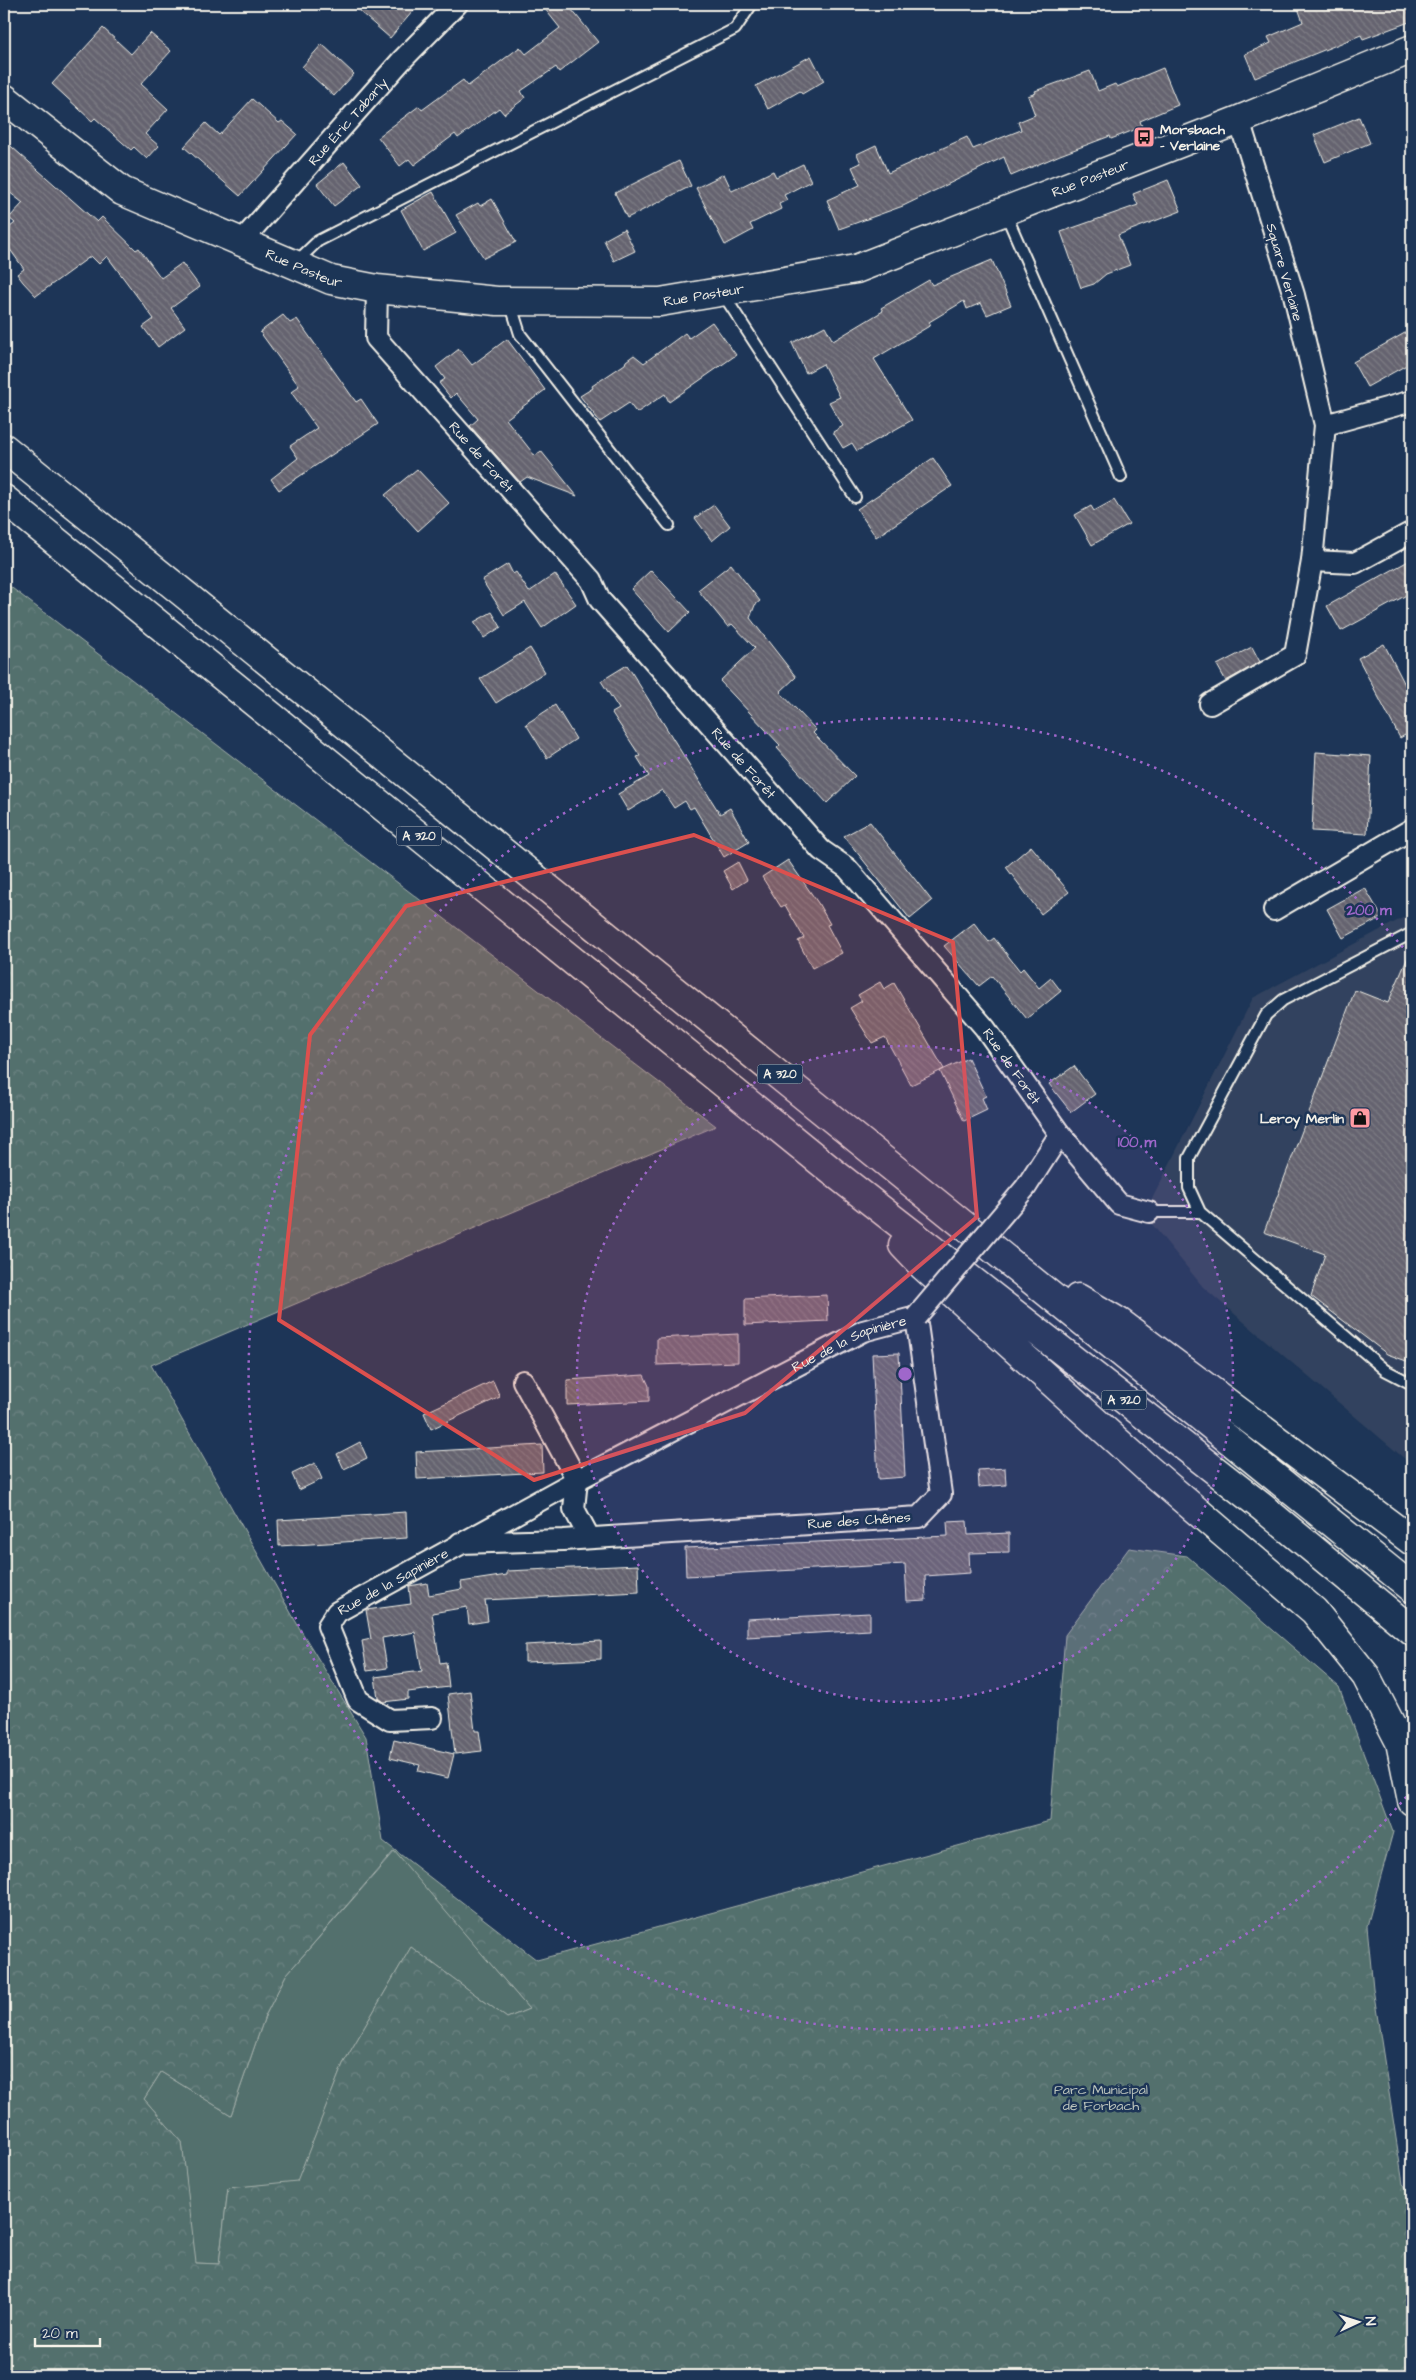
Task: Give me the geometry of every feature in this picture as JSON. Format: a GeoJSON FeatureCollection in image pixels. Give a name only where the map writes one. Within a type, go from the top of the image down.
{"type":"FeatureCollection","features":[{"type":"Feature","properties":{"kind":"main road","name":"Rue Pasteur"},"geometry":{"type":"LineString","coordinates":[[4,98],[122,192],[332,280],[378,290],[510,301],[660,302],[856,269],[1239,120],[1412,49]]}},
{"type":"Feature","properties":{"kind":"main road","name":"A 320"},"geometry":{"type":"LineString","coordinates":[[4,448],[1006,1257],[1412,1588]]}},
{"type":"Feature","properties":{"kind":"main road","name":"A 320"},"geometry":{"type":"LineString","coordinates":[[4,499],[834,1172],[1262,1507],[1412,1631]]}},
{"type":"Feature","properties":{"kind":"main road"},"geometry":{"type":"LineString","coordinates":[[834,1172],[923,1266],[1148,1469],[1314,1611],[1366,1676],[1400,1742],[1412,1801]]}},
{"type":"Feature","properties":{"kind":"main road"},"geometry":{"type":"LineString","coordinates":[[1006,1257],[1119,1322],[1412,1541]]}},
{"type":"Feature","properties":{"kind":"street","name":"Rue Éric Tabarly"},"geometry":{"type":"LineString","coordinates":[[241,242],[401,61],[458,4]]}},
{"type":"Feature","properties":{"kind":"street","name":"Square Verlaine"},"geometry":{"type":"LineString","coordinates":[[1210,704],[1295,655],[1312,561],[1325,425],[1294,295],[1239,120]]}},
{"type":"Feature","properties":{"kind":"street","name":"Rue de Forêt"},"geometry":{"type":"LineString","coordinates":[[378,290],[376,338],[591,580],[600,600],[664,674],[821,850],[847,868],[985,1028],[1060,1134],[1119,1204],[1148,1212]]}},
{"type":"Feature","properties":{"kind":"street"},"geometry":{"type":"LineString","coordinates":[[1325,425],[1412,401]]}},
{"type":"Feature","properties":{"kind":"street"},"geometry":{"type":"LineString","coordinates":[[1312,561],[1356,563],[1412,532]]}},
{"type":"Feature","properties":{"kind":"street"},"geometry":{"type":"LineString","coordinates":[[1274,910],[1412,829]]}},
{"type":"Feature","properties":{"kind":"street","name":"Rue de la Sapinière"},"geometry":{"type":"LineString","coordinates":[[432,1718],[390,1720],[358,1700],[328,1626],[337,1612],[577,1480],[863,1331],[916,1317],[1026,1187],[1060,1134]]}},
{"type":"Feature","properties":{"kind":"street","name":"Rue des Chênes"},"geometry":{"type":"LineString","coordinates":[[460,1543],[563,1540],[919,1517],[941,1494],[916,1317]]}},
{"type":"Feature","properties":{"kind":"street"},"geometry":{"type":"LineString","coordinates":[[522,1381],[577,1480],[574,1510],[589,1537]]}},
{"type":"Feature","properties":{"kind":"lane"},"geometry":{"type":"LineString","coordinates":[[293,264],[318,241],[735,29],[752,4]]}},
{"type":"Feature","properties":{"kind":"lane"},"geometry":{"type":"LineString","coordinates":[[1005,211],[1120,477]]}},
{"type":"Feature","properties":{"kind":"lane"},"geometry":{"type":"LineString","coordinates":[[721,291],[855,497]]}},
{"type":"Feature","properties":{"kind":"lane"},"geometry":{"type":"LineString","coordinates":[[510,301],[520,334],[669,525]]}},
{"type":"Feature","properties":{"kind":"lane"},"geometry":{"type":"LineString","coordinates":[[1412,933],[1283,1000],[1266,1015],[1189,1158],[1189,1188],[1200,1212],[1385,1370],[1412,1384]]}},
{"type":"Feature","properties":{"kind":"lane"},"geometry":{"type":"LineString","coordinates":[[1148,1212],[1200,1212]]}},
{"type":"Feature","properties":{"kind":"highlighted area"},"geometry":{"type":"Polygon","coordinates":[[[694,835],[953,942],[977,1217],[745,1413],[534,1480],[279,1320],[310,1035],[406,906],[694,835]]]}},
{"type":"Feature","properties":{"kind":"shaded area"},"geometry":{"type":"Polygon","coordinates":[[[1412,913],[1412,1465],[1203,1287],[1151,1223],[1150,1203],[1253,998],[1412,913]]]}},
{"type":"Feature","properties":{"kind":"green space","name":"Parc Municipal de Forbach"},"geometry":{"type":"Polygon","coordinates":[[[4,582],[716,1126],[151,1365],[300,1629],[366,1737],[383,1841],[537,1960],[1050,1821],[1065,1635],[1129,1548],[1187,1556],[1339,1687],[1393,1832],[1367,1926],[1373,1988],[1403,2184],[1412,2194],[1412,2376],[4,2376],[4,582]],[[394,1851],[286,1975],[265,2016],[231,2115],[161,2072],[144,2099],[182,2142],[196,2263],[219,2264],[228,2188],[297,2181],[343,2064],[411,1947],[507,2018],[529,2009],[394,1851]]]}},
{"type":"Feature","properties":{"kind":"green space"},"geometry":{"type":"Polygon","coordinates":[[[395,1851],[529,2009],[507,2018],[411,1947],[343,2064],[297,2182],[228,2188],[219,2264],[195,2263],[182,2142],[144,2099],[161,2072],[231,2115],[265,2016],[286,1975],[395,1851]]]}},
{"type":"Feature","properties":{"kind":"building"},"geometry":{"type":"Polygon","coordinates":[[[351,4],[419,4],[390,38],[351,4]]]}},
{"type":"Feature","properties":{"kind":"building"},"geometry":{"type":"Polygon","coordinates":[[[541,4],[567,4],[598,42],[559,72],[556,67],[521,91],[525,98],[504,114],[499,108],[458,138],[455,134],[414,165],[409,159],[400,166],[378,137],[419,106],[422,110],[463,80],[468,86],[520,47],[526,54],[560,28],[541,4]]]}},
{"type":"Feature","properties":{"kind":"building"},"geometry":{"type":"Polygon","coordinates":[[[1308,4],[1412,4],[1412,21],[1363,39],[1361,35],[1255,78],[1245,54],[1271,43],[1268,37],[1303,22],[1298,8],[1308,4]]]}},
{"type":"Feature","properties":{"kind":"building"},"geometry":{"type":"Polygon","coordinates":[[[103,28],[131,54],[150,33],[171,51],[141,84],[168,109],[145,134],[159,146],[147,159],[134,147],[131,150],[95,118],[92,121],[52,84],[103,28]]]}},
{"type":"Feature","properties":{"kind":"building"},"geometry":{"type":"Polygon","coordinates":[[[322,44],[354,74],[334,96],[302,67],[322,44]]]}},
{"type":"Feature","properties":{"kind":"building"},"geometry":{"type":"Polygon","coordinates":[[[811,56],[824,81],[802,94],[800,91],[768,109],[756,86],[811,56]]]}},
{"type":"Feature","properties":{"kind":"building"},"geometry":{"type":"Polygon","coordinates":[[[1163,68],[1178,105],[1140,121],[1142,127],[1111,139],[1110,136],[1011,176],[1004,157],[903,206],[839,229],[827,200],[860,185],[852,167],[861,163],[857,154],[876,145],[888,173],[967,137],[973,149],[1021,130],[1018,122],[1035,115],[1028,96],[1036,93],[1035,91],[1090,71],[1098,91],[1115,84],[1117,87],[1163,68]]]}},
{"type":"Feature","properties":{"kind":"building"},"geometry":{"type":"Polygon","coordinates":[[[252,99],[279,123],[282,121],[297,134],[240,196],[184,147],[206,123],[219,135],[252,99]]]}},
{"type":"Feature","properties":{"kind":"building"},"geometry":{"type":"Polygon","coordinates":[[[1359,117],[1370,143],[1325,162],[1314,135],[1359,117]]]}},
{"type":"Feature","properties":{"kind":"building"},"geometry":{"type":"Polygon","coordinates":[[[4,140],[97,222],[102,217],[136,250],[139,248],[161,278],[182,263],[200,287],[171,308],[185,327],[158,347],[143,327],[154,319],[107,256],[99,264],[91,256],[36,296],[17,274],[24,269],[4,241],[4,232],[15,223],[9,218],[23,203],[4,188],[4,140]]]}},
{"type":"Feature","properties":{"kind":"building"},"geometry":{"type":"Polygon","coordinates":[[[679,161],[691,186],[627,218],[615,193],[679,161]]]}},
{"type":"Feature","properties":{"kind":"building"},"geometry":{"type":"Polygon","coordinates":[[[344,162],[362,185],[334,206],[317,184],[344,162]]]}},
{"type":"Feature","properties":{"kind":"building"},"geometry":{"type":"Polygon","coordinates":[[[803,164],[811,181],[784,195],[787,200],[779,204],[781,209],[750,224],[753,230],[725,245],[696,188],[724,174],[732,191],[773,171],[776,177],[803,164]]]}},
{"type":"Feature","properties":{"kind":"building"},"geometry":{"type":"Polygon","coordinates":[[[1168,180],[1181,211],[1118,235],[1130,265],[1106,274],[1094,284],[1081,288],[1061,232],[1138,205],[1133,194],[1168,180]]]}},
{"type":"Feature","properties":{"kind":"building"},"geometry":{"type":"Polygon","coordinates":[[[433,192],[456,233],[423,251],[401,210],[433,192]]]}},
{"type":"Feature","properties":{"kind":"building"},"geometry":{"type":"Polygon","coordinates":[[[492,199],[516,242],[484,258],[456,215],[478,203],[480,206],[492,199]]]}},
{"type":"Feature","properties":{"kind":"building"},"geometry":{"type":"Polygon","coordinates":[[[624,229],[635,251],[614,261],[604,240],[624,229]]]}},
{"type":"Feature","properties":{"kind":"building"},"geometry":{"type":"Polygon","coordinates":[[[992,260],[1011,305],[987,315],[981,303],[967,309],[964,301],[929,322],[931,325],[874,359],[912,420],[857,451],[852,443],[843,448],[833,432],[843,426],[829,402],[840,397],[823,364],[806,373],[792,343],[825,326],[833,341],[883,311],[881,308],[929,280],[932,285],[992,260]]]}},
{"type":"Feature","properties":{"kind":"building"},"geometry":{"type":"Polygon","coordinates":[[[283,315],[290,323],[297,319],[356,402],[361,399],[378,424],[279,490],[271,479],[298,458],[290,446],[317,428],[291,392],[299,386],[260,332],[283,315]]]}},
{"type":"Feature","properties":{"kind":"building"},"geometry":{"type":"Polygon","coordinates":[[[712,322],[736,355],[669,402],[665,394],[638,412],[629,403],[600,422],[580,396],[625,364],[634,355],[644,363],[685,333],[689,338],[712,322]]]}},
{"type":"Feature","properties":{"kind":"building"},"geometry":{"type":"Polygon","coordinates":[[[1412,329],[1412,362],[1367,387],[1353,362],[1412,329]]]}},
{"type":"Feature","properties":{"kind":"building"},"geometry":{"type":"Polygon","coordinates":[[[507,339],[545,390],[506,419],[535,456],[541,451],[577,496],[527,477],[520,482],[470,426],[478,419],[456,393],[451,398],[439,383],[445,379],[436,367],[459,349],[472,365],[507,339]]]}},
{"type":"Feature","properties":{"kind":"building"},"geometry":{"type":"Polygon","coordinates":[[[933,458],[952,486],[876,537],[857,509],[933,458]]]}},
{"type":"Feature","properties":{"kind":"building"},"geometry":{"type":"Polygon","coordinates":[[[417,469],[449,503],[418,531],[385,495],[417,469]]]}},
{"type":"Feature","properties":{"kind":"building"},"geometry":{"type":"Polygon","coordinates":[[[1114,500],[1129,524],[1092,545],[1075,515],[1091,506],[1094,511],[1114,500]]]}},
{"type":"Feature","properties":{"kind":"building"},"geometry":{"type":"Polygon","coordinates":[[[714,505],[730,526],[712,541],[695,518],[714,505]]]}},
{"type":"Feature","properties":{"kind":"building"},"geometry":{"type":"Polygon","coordinates":[[[1412,559],[1412,592],[1341,631],[1327,606],[1412,559]]]}},
{"type":"Feature","properties":{"kind":"building"},"geometry":{"type":"Polygon","coordinates":[[[508,564],[513,574],[516,572],[529,592],[555,574],[576,604],[542,628],[525,602],[504,615],[482,580],[508,564]]]}},
{"type":"Feature","properties":{"kind":"building"},"geometry":{"type":"Polygon","coordinates":[[[731,564],[760,601],[755,605],[750,618],[796,677],[780,692],[816,730],[813,733],[855,776],[827,803],[777,748],[780,745],[720,681],[755,648],[732,624],[728,627],[698,590],[731,564]]]}},
{"type":"Feature","properties":{"kind":"building"},"geometry":{"type":"Polygon","coordinates":[[[651,570],[690,612],[669,632],[631,589],[651,570]]]}},
{"type":"Feature","properties":{"kind":"building"},"geometry":{"type":"Polygon","coordinates":[[[492,612],[501,627],[484,638],[474,622],[492,612]]]}},
{"type":"Feature","properties":{"kind":"building"},"geometry":{"type":"Polygon","coordinates":[[[1384,644],[1412,698],[1412,731],[1400,738],[1358,658],[1384,644]]]}},
{"type":"Feature","properties":{"kind":"building"},"geometry":{"type":"Polygon","coordinates":[[[1252,647],[1260,662],[1226,681],[1217,665],[1252,647]]]}},
{"type":"Feature","properties":{"kind":"building"},"geometry":{"type":"Polygon","coordinates":[[[530,648],[545,672],[496,703],[480,679],[530,648]]]}},
{"type":"Feature","properties":{"kind":"building"},"geometry":{"type":"Polygon","coordinates":[[[627,665],[720,814],[730,808],[749,842],[724,857],[694,807],[690,809],[685,801],[674,808],[662,790],[628,811],[618,794],[649,776],[637,757],[640,756],[612,713],[619,709],[601,681],[627,665]]]}},
{"type":"Feature","properties":{"kind":"building"},"geometry":{"type":"Polygon","coordinates":[[[555,705],[576,739],[547,758],[526,724],[555,705]]]}},
{"type":"Feature","properties":{"kind":"building"},"geometry":{"type":"Polygon","coordinates":[[[1316,752],[1371,756],[1367,834],[1312,831],[1316,752]]]}},
{"type":"Feature","properties":{"kind":"building"},"geometry":{"type":"Polygon","coordinates":[[[870,822],[932,901],[910,919],[844,836],[870,822]]]}},
{"type":"Feature","properties":{"kind":"building"},"geometry":{"type":"Polygon","coordinates":[[[1031,846],[1069,892],[1041,914],[1006,867],[1031,846]]]}},
{"type":"Feature","properties":{"kind":"building"},"geometry":{"type":"Polygon","coordinates":[[[788,860],[818,903],[830,924],[827,925],[842,953],[812,968],[798,941],[804,938],[785,905],[781,907],[762,877],[788,860]]]}},
{"type":"Feature","properties":{"kind":"building"},"geometry":{"type":"Polygon","coordinates":[[[738,862],[747,880],[733,889],[723,871],[738,862]]]}},
{"type":"Feature","properties":{"kind":"building"},"geometry":{"type":"Polygon","coordinates":[[[1365,888],[1382,917],[1343,938],[1327,909],[1365,888]]]}},
{"type":"Feature","properties":{"kind":"building"},"geometry":{"type":"Polygon","coordinates":[[[974,923],[989,942],[994,938],[1020,971],[1023,968],[1039,988],[1051,978],[1061,991],[1027,1019],[992,976],[979,986],[944,946],[974,923]]]}},
{"type":"Feature","properties":{"kind":"building","name":"Leroy Merlin"},"geometry":{"type":"Polygon","coordinates":[[[1412,948],[1412,1363],[1387,1354],[1311,1296],[1325,1254],[1264,1232],[1355,990],[1388,1003],[1412,948]]]}},
{"type":"Feature","properties":{"kind":"building"},"geometry":{"type":"Polygon","coordinates":[[[880,982],[884,989],[894,983],[944,1069],[911,1085],[885,1037],[872,1043],[850,1008],[862,1001],[858,995],[880,982]]]}},
{"type":"Feature","properties":{"kind":"building"},"geometry":{"type":"Polygon","coordinates":[[[968,1058],[986,1096],[982,1098],[987,1110],[964,1121],[940,1071],[968,1058]]]}},
{"type":"Feature","properties":{"kind":"building"},"geometry":{"type":"Polygon","coordinates":[[[1074,1066],[1095,1094],[1071,1112],[1049,1084],[1074,1066]]]}},
{"type":"Feature","properties":{"kind":"building"},"geometry":{"type":"Polygon","coordinates":[[[827,1295],[828,1321],[745,1325],[745,1299],[827,1295]]]}},
{"type":"Feature","properties":{"kind":"building"},"geometry":{"type":"Polygon","coordinates":[[[738,1334],[738,1362],[657,1365],[657,1338],[738,1334]]]}},
{"type":"Feature","properties":{"kind":"building"},"geometry":{"type":"Polygon","coordinates":[[[899,1353],[905,1477],[878,1479],[872,1354],[899,1353]]]}},
{"type":"Feature","properties":{"kind":"building"},"geometry":{"type":"Polygon","coordinates":[[[644,1375],[649,1386],[649,1401],[567,1405],[567,1380],[644,1375]]]}},
{"type":"Feature","properties":{"kind":"building"},"geometry":{"type":"Polygon","coordinates":[[[493,1381],[500,1397],[431,1429],[424,1413],[493,1381]]]}},
{"type":"Feature","properties":{"kind":"building"},"geometry":{"type":"Polygon","coordinates":[[[360,1442],[367,1458],[344,1469],[337,1454],[360,1442]]]}},
{"type":"Feature","properties":{"kind":"building"},"geometry":{"type":"Polygon","coordinates":[[[542,1445],[543,1472],[417,1479],[416,1452],[542,1445]]]}},
{"type":"Feature","properties":{"kind":"building"},"geometry":{"type":"Polygon","coordinates":[[[315,1463],[322,1479],[299,1490],[292,1474],[315,1463]]]}},
{"type":"Feature","properties":{"kind":"building"},"geometry":{"type":"Polygon","coordinates":[[[1005,1468],[1006,1485],[979,1487],[978,1470],[1005,1468]]]}},
{"type":"Feature","properties":{"kind":"building"},"geometry":{"type":"Polygon","coordinates":[[[406,1512],[407,1538],[279,1546],[278,1520],[406,1512]]]}},
{"type":"Feature","properties":{"kind":"building"},"geometry":{"type":"Polygon","coordinates":[[[967,1521],[968,1535],[1009,1533],[1009,1552],[969,1553],[970,1573],[925,1576],[926,1600],[907,1601],[905,1564],[686,1576],[685,1548],[948,1536],[947,1522],[967,1521]]]}},
{"type":"Feature","properties":{"kind":"building"},"geometry":{"type":"Polygon","coordinates":[[[638,1565],[639,1592],[485,1600],[488,1621],[469,1624],[467,1607],[432,1613],[440,1663],[446,1662],[449,1687],[408,1692],[408,1699],[383,1702],[378,1698],[375,1677],[422,1671],[415,1632],[382,1638],[387,1668],[367,1671],[362,1641],[371,1639],[366,1610],[411,1604],[409,1586],[427,1583],[429,1595],[462,1589],[461,1582],[507,1575],[507,1571],[638,1565]]]}},
{"type":"Feature","properties":{"kind":"building"},"geometry":{"type":"Polygon","coordinates":[[[870,1613],[870,1630],[747,1637],[747,1619],[870,1613]]]}},
{"type":"Feature","properties":{"kind":"building"},"geometry":{"type":"Polygon","coordinates":[[[601,1641],[601,1659],[525,1662],[525,1645],[601,1641]]]}},
{"type":"Feature","properties":{"kind":"building"},"geometry":{"type":"Polygon","coordinates":[[[470,1691],[475,1731],[479,1731],[482,1751],[455,1754],[448,1694],[470,1691]]]}},
{"type":"Feature","properties":{"kind":"building"},"geometry":{"type":"Polygon","coordinates":[[[394,1740],[454,1754],[448,1778],[418,1771],[420,1765],[390,1758],[394,1740]]]}},
{"type":"Feature","properties":{"kind":"place","name":"Morsbach - Verlaine"},"geometry":{"type":"Point","coordinates":[1144,137]}},
{"type":"Feature","properties":{"kind":"place","name":"Leroy Merlin"},"geometry":{"type":"Point","coordinates":[1360,1118]}}]}
